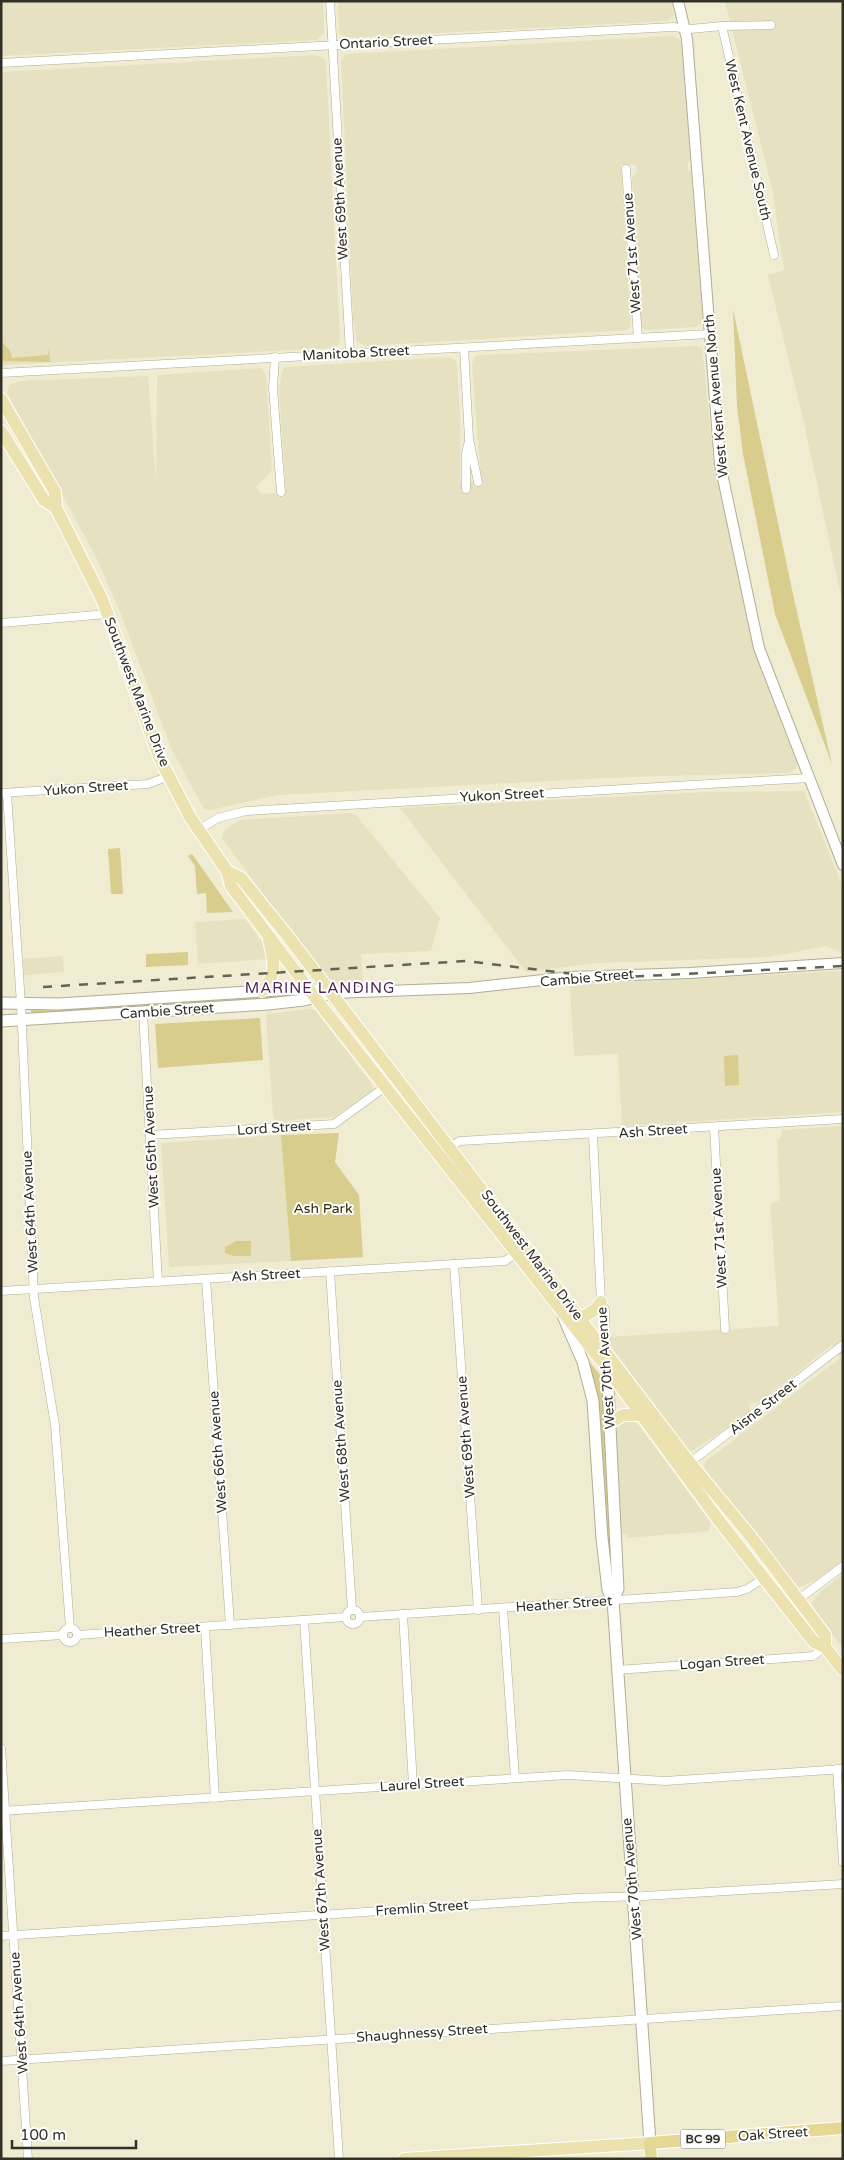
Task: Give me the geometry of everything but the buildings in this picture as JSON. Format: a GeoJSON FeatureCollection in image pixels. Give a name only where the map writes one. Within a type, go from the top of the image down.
{"type":"FeatureCollection","features":[{"type":"Feature","properties":{"kind":"highway","name":"Oak Street"},"geometry":{"type":"LineString","coordinates":[[650,2143],[843,2128]]}},
{"type":"Feature","properties":{"kind":"highway","name":"West 70th Avenue"},"geometry":{"type":"LineString","coordinates":[[650,2143],[651,2159]]}},
{"type":"Feature","properties":{"kind":"main road","name":"Southwest Marine Drive"},"geometry":{"type":"LineString","coordinates":[[1,399],[55,492],[56,508],[108,614],[153,741],[169,776],[198,830],[227,871],[231,886],[311,993],[438,1156],[581,1318],[764,1578],[814,1642],[825,1647],[843,1670]]}},
{"type":"Feature","properties":{"kind":"main road","name":"Southwest Marine Drive"},"geometry":{"type":"LineString","coordinates":[[1,431],[44,500],[56,508]]}},
{"type":"Feature","properties":{"kind":"main road","name":"Southwest Marine Drive"},"geometry":{"type":"LineString","coordinates":[[227,871],[241,878],[449,1146],[562,1313],[607,1368],[641,1415],[752,1538],[825,1635],[825,1647]]}},
{"type":"Feature","properties":{"kind":"main road"},"geometry":{"type":"LineString","coordinates":[[262,991],[273,977],[273,960],[268,935]]}},
{"type":"Feature","properties":{"kind":"main road","name":"Cambie Street"},"geometry":{"type":"LineString","coordinates":[[1,1003],[59,1004],[262,991],[332,993]]}},
{"type":"Feature","properties":{"kind":"main road","name":"Cambie Street"},"geometry":{"type":"LineString","coordinates":[[1,1021],[268,1004],[311,993]]}},
{"type":"Feature","properties":{"kind":"main road"},"geometry":{"type":"LineString","coordinates":[[581,1318],[596,1309],[601,1302]]}},
{"type":"Feature","properties":{"kind":"main road","name":"West 70th Avenue"},"geometry":{"type":"LineString","coordinates":[[562,1313],[583,1362],[593,1401],[602,1538],[608,1590],[613,1600],[650,2143]]}},
{"type":"Feature","properties":{"kind":"main road","name":"West 70th Avenue"},"geometry":{"type":"LineString","coordinates":[[606,1351],[618,1589],[613,1600]]}},
{"type":"Feature","properties":{"kind":"main road"},"geometry":{"type":"LineString","coordinates":[[610,1423],[624,1415],[641,1415]]}},
{"type":"Feature","properties":{"kind":"main road","name":"Oak Street"},"geometry":{"type":"LineString","coordinates":[[404,2159],[650,2143]]}},
{"type":"Feature","properties":{"kind":"street","name":"West 69th Avenue"},"geometry":{"type":"LineString","coordinates":[[330,1],[350,353]]}},
{"type":"Feature","properties":{"kind":"street","name":"West Kent Avenue North"},"geometry":{"type":"LineString","coordinates":[[678,1],[684,29],[720,464],[741,569],[763,659],[843,865]]}},
{"type":"Feature","properties":{"kind":"street","name":"Ontario Street"},"geometry":{"type":"LineString","coordinates":[[1,62],[673,27],[684,29],[771,25]]}},
{"type":"Feature","properties":{"kind":"street","name":"West Kent Avenue South"},"geometry":{"type":"LineString","coordinates":[[722,26],[774,255]]}},
{"type":"Feature","properties":{"kind":"street","name":"West 71st Avenue"},"geometry":{"type":"LineString","coordinates":[[626,169],[638,338]]}},
{"type":"Feature","properties":{"kind":"street","name":"Manitoba Street"},"geometry":{"type":"LineString","coordinates":[[1,372],[710,334]]}},
{"type":"Feature","properties":{"kind":"street"},"geometry":{"type":"LineString","coordinates":[[464,348],[469,439],[478,482]]}},
{"type":"Feature","properties":{"kind":"street"},"geometry":{"type":"LineString","coordinates":[[275,357],[273,388],[280,492]]}},
{"type":"Feature","properties":{"kind":"street"},"geometry":{"type":"LineString","coordinates":[[466,489],[466,453],[469,439]]}},
{"type":"Feature","properties":{"kind":"street"},"geometry":{"type":"LineString","coordinates":[[1,623],[108,614]]}},
{"type":"Feature","properties":{"kind":"street","name":"Yukon Street"},"geometry":{"type":"LineString","coordinates":[[4,793],[148,784],[169,776]]}},
{"type":"Feature","properties":{"kind":"street","name":"Yukon Street"},"geometry":{"type":"LineString","coordinates":[[198,830],[218,818],[246,811],[810,778]]}},
{"type":"Feature","properties":{"kind":"street","name":"West 64th Avenue"},"geometry":{"type":"LineString","coordinates":[[4,793],[22,1020],[34,1289],[55,1425],[70,1628]]}},
{"type":"Feature","properties":{"kind":"street","name":"Cambie Street"},"geometry":{"type":"LineString","coordinates":[[332,993],[469,988],[571,977],[690,973],[843,963]]}},
{"type":"Feature","properties":{"kind":"street","name":"West 65th Avenue"},"geometry":{"type":"LineString","coordinates":[[143,1013],[158,1282]]}},
{"type":"Feature","properties":{"kind":"street","name":"Lord Street"},"geometry":{"type":"LineString","coordinates":[[150,1135],[334,1124],[385,1087]]}},
{"type":"Feature","properties":{"kind":"street","name":"Ash Street"},"geometry":{"type":"LineString","coordinates":[[438,1156],[449,1146],[460,1141],[593,1135],[843,1119]]}},
{"type":"Feature","properties":{"kind":"street","name":"West 71st Avenue"},"geometry":{"type":"LineString","coordinates":[[714,1127],[725,1330]]}},
{"type":"Feature","properties":{"kind":"street","name":"West 70th Avenue"},"geometry":{"type":"LineString","coordinates":[[593,1135],[601,1302],[605,1310],[606,1351]]}},
{"type":"Feature","properties":{"kind":"street","name":"Ash Street"},"geometry":{"type":"LineString","coordinates":[[1,1291],[505,1261],[521,1250]]}},
{"type":"Feature","properties":{"kind":"street","name":"West 69th Avenue"},"geometry":{"type":"LineString","coordinates":[[454,1264],[478,1610]]}},
{"type":"Feature","properties":{"kind":"street","name":"West 68th Avenue"},"geometry":{"type":"LineString","coordinates":[[330,1271],[352,1610]]}},
{"type":"Feature","properties":{"kind":"street","name":"West 66th Avenue"},"geometry":{"type":"LineString","coordinates":[[206,1279],[230,1625]]}},
{"type":"Feature","properties":{"kind":"street","name":"Aisne Street"},"geometry":{"type":"LineString","coordinates":[[686,1465],[843,1345]]}},
{"type":"Feature","properties":{"kind":"street"},"geometry":{"type":"LineString","coordinates":[[787,1608],[843,1566]]}},
{"type":"Feature","properties":{"kind":"street","name":"Heather Street"},"geometry":{"type":"LineString","coordinates":[[360,1617],[737,1592],[747,1589],[764,1578]]}},
{"type":"Feature","properties":{"kind":"street"},"geometry":{"type":"LineString","coordinates":[[503,1608],[515,1778]]}},
{"type":"Feature","properties":{"kind":"street"},"geometry":{"type":"LineString","coordinates":[[352,1610],[358,1613],[360,1617],[359,1621],[353,1624],[346,1617],[347,1613],[352,1610]]}},
{"type":"Feature","properties":{"kind":"street"},"geometry":{"type":"LineString","coordinates":[[403,1614],[413,1785]]}},
{"type":"Feature","properties":{"kind":"street","name":"Heather Street"},"geometry":{"type":"LineString","coordinates":[[76,1635],[346,1617]]}},
{"type":"Feature","properties":{"kind":"street","name":"West 67th Avenue"},"geometry":{"type":"LineString","coordinates":[[304,1620],[339,2159]]}},
{"type":"Feature","properties":{"kind":"street"},"geometry":{"type":"LineString","coordinates":[[205,1627],[215,1798]]}},
{"type":"Feature","properties":{"kind":"street"},"geometry":{"type":"LineString","coordinates":[[70,1628],[74,1629],[76,1635],[72,1641],[67,1641],[63,1636],[64,1631],[70,1628]]}},
{"type":"Feature","properties":{"kind":"street"},"geometry":{"type":"LineString","coordinates":[[1,1640],[63,1636]]}},
{"type":"Feature","properties":{"kind":"street","name":"Logan Street"},"geometry":{"type":"LineString","coordinates":[[617,1670],[813,1656],[825,1647]]}},
{"type":"Feature","properties":{"kind":"street","name":"West 64th Avenue"},"geometry":{"type":"LineString","coordinates":[[1,1748],[28,2159]]}},
{"type":"Feature","properties":{"kind":"street"},"geometry":{"type":"LineString","coordinates":[[840,1769],[843,1862]]}},
{"type":"Feature","properties":{"kind":"street","name":"Laurel Street"},"geometry":{"type":"LineString","coordinates":[[4,1811],[568,1775],[665,1781],[840,1769]]}},
{"type":"Feature","properties":{"kind":"street","name":"Fremlin Street"},"geometry":{"type":"LineString","coordinates":[[1,1936],[577,1898],[843,1884]]}},
{"type":"Feature","properties":{"kind":"street","name":"Shaughnessy Street"},"geometry":{"type":"LineString","coordinates":[[1,2061],[843,2006]]}},
{"type":"Feature","properties":{"kind":"shaded area"},"geometry":{"type":"Polygon","coordinates":[[[1,1],[19,1],[20,8],[20,1],[323,1],[324,33],[317,40],[1,56],[1,1]]]}},
{"type":"Feature","properties":{"kind":"shaded area"},"geometry":{"type":"Polygon","coordinates":[[[338,1],[672,1],[674,15],[668,21],[345,38],[339,32],[338,1]]]}},
{"type":"Feature","properties":{"kind":"shaded area"},"geometry":{"type":"Polygon","coordinates":[[[725,1],[843,1],[843,606],[805,428],[768,275],[784,270],[772,188],[725,1]]]}},
{"type":"Feature","properties":{"kind":"shaded area"},"geometry":{"type":"Polygon","coordinates":[[[672,36],[679,39],[682,46],[691,159],[688,163],[688,170],[691,172],[703,318],[701,324],[695,327],[645,330],[641,327],[632,177],[637,172],[637,169],[636,165],[621,165],[631,325],[628,330],[365,346],[357,342],[353,316],[341,62],[345,54],[672,36]]]}},
{"type":"Feature","properties":{"kind":"shaded area"},"geometry":{"type":"Polygon","coordinates":[[[316,55],[323,58],[326,62],[340,340],[338,345],[333,348],[1,365],[1,72],[316,55]]]}},
{"type":"Feature","properties":{"kind":"shaded area"},"geometry":{"type":"Polygon","coordinates":[[[702,347],[714,465],[751,635],[758,661],[797,763],[796,768],[789,773],[627,777],[278,795],[210,810],[204,809],[171,748],[120,612],[96,557],[7,393],[9,385],[20,381],[148,376],[156,483],[157,375],[261,368],[266,375],[272,470],[256,487],[261,494],[286,492],[279,389],[282,372],[285,367],[450,357],[455,360],[457,365],[460,422],[460,482],[478,482],[481,481],[472,365],[474,357],[480,355],[702,347]]]}},
{"type":"Feature","properties":{"kind":"shaded area"},"geometry":{"type":"Polygon","coordinates":[[[804,791],[843,887],[843,954],[827,946],[769,957],[597,963],[526,972],[400,808],[706,792],[804,791]]]}},
{"type":"Feature","properties":{"kind":"shaded area"},"geometry":{"type":"Polygon","coordinates":[[[350,813],[357,816],[440,918],[431,951],[361,954],[363,984],[330,981],[297,941],[222,838],[225,830],[240,820],[350,813]]]}},
{"type":"Feature","properties":{"kind":"shaded area"},"geometry":{"type":"Polygon","coordinates":[[[245,919],[262,942],[269,959],[198,964],[195,922],[245,919]]]}},
{"type":"Feature","properties":{"kind":"shaded area"},"geometry":{"type":"Polygon","coordinates":[[[63,956],[64,972],[24,975],[23,959],[63,956]]]}},
{"type":"Feature","properties":{"kind":"shaded area"},"geometry":{"type":"Polygon","coordinates":[[[843,971],[843,1112],[622,1126],[618,1054],[574,1056],[570,985],[843,971]]]}},
{"type":"Feature","properties":{"kind":"shaded area"},"geometry":{"type":"Polygon","coordinates":[[[308,1009],[315,1010],[371,1083],[373,1090],[334,1117],[293,1120],[277,1124],[273,1116],[266,1014],[308,1009]]]}},
{"type":"Feature","properties":{"kind":"shaded area"},"geometry":{"type":"Polygon","coordinates":[[[843,1126],[843,1561],[814,1581],[800,1587],[796,1586],[704,1468],[705,1462],[840,1358],[832,1345],[759,1403],[750,1403],[749,1414],[692,1451],[688,1449],[611,1347],[609,1337],[779,1326],[770,1203],[778,1201],[780,1196],[777,1139],[780,1139],[782,1130],[843,1126]]]}},
{"type":"Feature","properties":{"kind":"shaded area"},"geometry":{"type":"Polygon","coordinates":[[[281,1135],[291,1261],[169,1267],[161,1143],[281,1135]]]}},
{"type":"Feature","properties":{"kind":"shaded area"},"geometry":{"type":"Polygon","coordinates":[[[632,1420],[640,1427],[710,1522],[710,1529],[708,1531],[627,1538],[627,1535],[621,1533],[615,1430],[622,1421],[632,1420]]]}},
{"type":"Feature","properties":{"kind":"shaded area"},"geometry":{"type":"Polygon","coordinates":[[[843,1574],[843,1649],[812,1606],[813,1601],[820,1592],[843,1574]]]}},
{"type":"Feature","properties":{"kind":"green space"},"geometry":{"type":"Polygon","coordinates":[[[733,309],[794,599],[832,764],[775,614],[743,454],[737,406],[733,309]]]}},
{"type":"Feature","properties":{"kind":"green space"},"geometry":{"type":"Polygon","coordinates":[[[1,341],[10,351],[12,358],[48,355],[49,348],[50,362],[1,361],[1,341]]]}},
{"type":"Feature","properties":{"kind":"green space"},"geometry":{"type":"Polygon","coordinates":[[[120,848],[123,894],[111,894],[108,849],[120,848]]]}},
{"type":"Feature","properties":{"kind":"green space"},"geometry":{"type":"Polygon","coordinates":[[[192,854],[233,912],[207,913],[206,893],[197,894],[195,866],[188,856],[192,854]]]}},
{"type":"Feature","properties":{"kind":"green space"},"geometry":{"type":"Polygon","coordinates":[[[188,952],[188,965],[146,967],[146,954],[188,952]]]}},
{"type":"Feature","properties":{"kind":"green space"},"geometry":{"type":"Polygon","coordinates":[[[292,994],[293,996],[264,1000],[31,1016],[31,1010],[292,994]]]}},
{"type":"Feature","properties":{"kind":"green space"},"geometry":{"type":"Polygon","coordinates":[[[260,1018],[263,1060],[158,1068],[155,1024],[260,1018]]]}},
{"type":"Feature","properties":{"kind":"green space"},"geometry":{"type":"Polygon","coordinates":[[[738,1055],[739,1085],[725,1086],[724,1056],[738,1055]]]}},
{"type":"Feature","properties":{"kind":"green space","name":"Ash Park"},"geometry":{"type":"Polygon","coordinates":[[[339,1133],[335,1162],[359,1195],[363,1257],[291,1261],[281,1135],[339,1133]]]}},
{"type":"Feature","properties":{"kind":"green space"},"geometry":{"type":"Polygon","coordinates":[[[236,1241],[251,1241],[251,1256],[234,1256],[225,1253],[225,1247],[236,1241]]]}},
{"type":"Feature","properties":{"kind":"green space"},"geometry":{"type":"Polygon","coordinates":[[[588,1360],[604,1380],[613,1587],[607,1541],[598,1404],[588,1360]]]}},
{"type":"Feature","properties":{"kind":"railway"},"geometry":{"type":"LineString","coordinates":[[43,987],[466,961],[606,978],[843,966]]}},
{"type":"Feature","properties":{"kind":"district","name":"MARINE LANDING"},"geometry":{"type":"Point","coordinates":[320,988]}}]}
